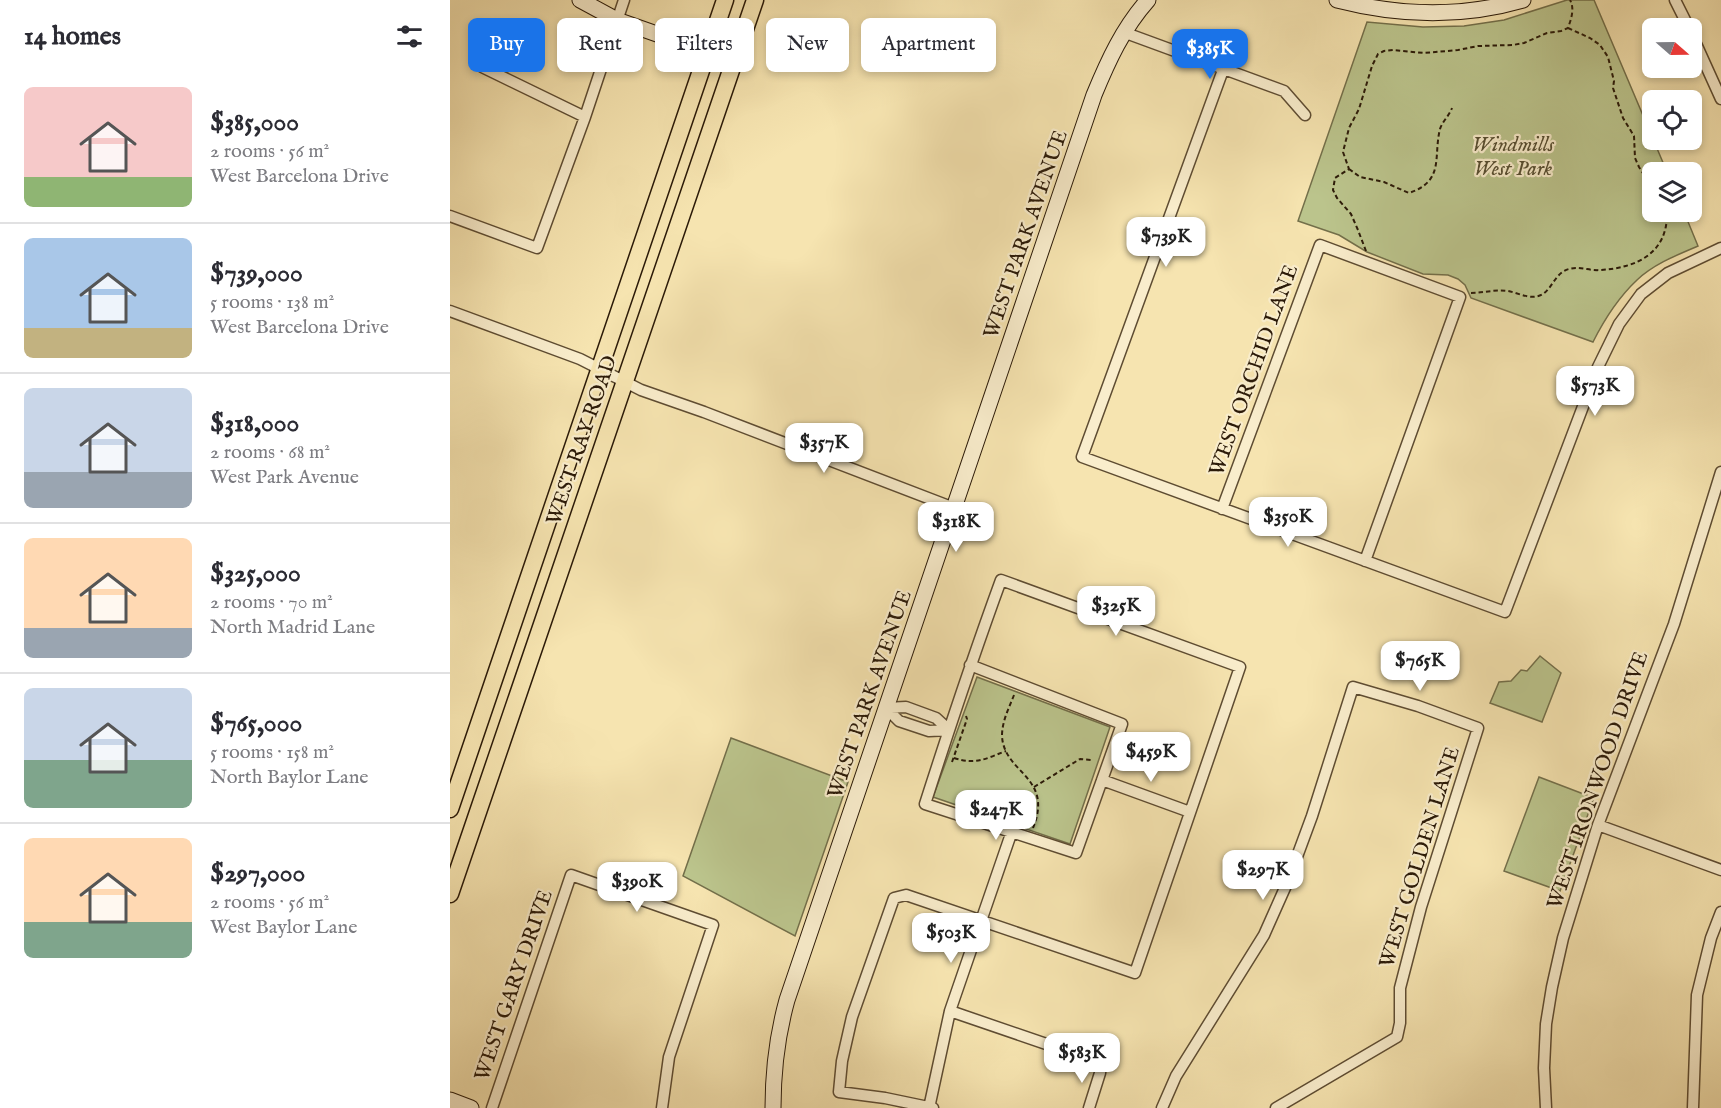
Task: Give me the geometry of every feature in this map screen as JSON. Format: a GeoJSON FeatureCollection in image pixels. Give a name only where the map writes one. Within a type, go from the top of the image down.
{"type":"FeatureCollection","features":[{"type":"Feature","properties":{"kind":"main road","name":"WEST RAY ROAD"},"geometry":{"type":"LineString","coordinates":[[719,18],[725,0]]}},
{"type":"Feature","properties":{"kind":"main road","name":"WEST RAY ROAD"},"geometry":{"type":"LineString","coordinates":[[450,894],[754,0]]}},
{"type":"Feature","properties":{"kind":"main road","name":"WEST RAY ROAD"},"geometry":{"type":"LineString","coordinates":[[450,809],[701,72]]}},
{"type":"Feature","properties":{"kind":"street"},"geometry":{"type":"LineString","coordinates":[[580,0],[613,18]]}},
{"type":"Feature","properties":{"kind":"street"},"geometry":{"type":"LineString","coordinates":[[618,18],[624,0]]}},
{"type":"Feature","properties":{"kind":"street","name":"WEST PARK AVENUE"},"geometry":{"type":"LineString","coordinates":[[773,1108],[773,1082],[778,1038],[787,1000],[1094,96],[1123,32],[1148,0]]}},
{"type":"Feature","properties":{"kind":"street"},"geometry":{"type":"LineString","coordinates":[[1337,0],[1375,9],[1436,14],[1466,12],[1523,0]]}},
{"type":"Feature","properties":{"kind":"street"},"geometry":{"type":"LineString","coordinates":[[1675,0],[1684,18]]}},
{"type":"Feature","properties":{"kind":"street"},"geometry":{"type":"LineString","coordinates":[[1123,32],[1284,92],[1305,115]]}},
{"type":"Feature","properties":{"kind":"street"},"geometry":{"type":"LineString","coordinates":[[1702,52],[1716,76],[1721,99]]}},
{"type":"Feature","properties":{"kind":"street"},"geometry":{"type":"LineString","coordinates":[[1223,70],[1082,457],[1505,612],[1599,367],[1619,324],[1641,294],[1668,273],[1721,248]]}},
{"type":"Feature","properties":{"kind":"street"},"geometry":{"type":"LineString","coordinates":[[492,72],[585,117]]}},
{"type":"Feature","properties":{"kind":"street"},"geometry":{"type":"LineString","coordinates":[[450,216],[537,248],[600,72]]}},
{"type":"Feature","properties":{"kind":"street","name":"WEST ORCHID LANE"},"geometry":{"type":"LineString","coordinates":[[1222,509],[1320,245],[1368,263]]}},
{"type":"Feature","properties":{"kind":"street"},"geometry":{"type":"LineString","coordinates":[[1365,561],[1460,297],[1368,263]]}},
{"type":"Feature","properties":{"kind":"street"},"geometry":{"type":"LineString","coordinates":[[450,311],[580,359],[642,391],[704,412],[954,508]]}},
{"type":"Feature","properties":{"kind":"street","name":"WEST IRONWOOD DRIVE"},"geometry":{"type":"LineString","coordinates":[[1546,1108],[1544,1057],[1546,1024],[1563,938],[1598,825],[1674,624],[1721,472]]}},
{"type":"Feature","properties":{"kind":"street"},"geometry":{"type":"LineString","coordinates":[[970,665],[1122,724],[1076,853],[1012,831],[925,804],[970,665],[1001,580],[1240,667],[1134,973],[981,921],[906,896],[894,898],[852,1017],[842,1061],[839,1092],[885,1098],[931,1108],[950,1011],[981,921],[1012,831]]}},
{"type":"Feature","properties":{"kind":"street","name":"WEST GOLDEN LANE"},"geometry":{"type":"LineString","coordinates":[[1162,1108],[1176,1076],[1264,935],[1288,882],[1312,816],[1353,687],[1418,706],[1478,728],[1421,907],[1400,988],[1400,1023],[1397,1037],[1276,1108]]}},
{"type":"Feature","properties":{"kind":"street"},"geometry":{"type":"LineString","coordinates":[[886,708],[906,707],[936,718],[949,730]]}},
{"type":"Feature","properties":{"kind":"street"},"geometry":{"type":"LineString","coordinates":[[1102,780],[1190,812]]}},
{"type":"Feature","properties":{"kind":"street"},"geometry":{"type":"LineString","coordinates":[[1598,825],[1721,870]]}},
{"type":"Feature","properties":{"kind":"street","name":"WEST GARY DRIVE"},"geometry":{"type":"LineString","coordinates":[[492,1108],[571,875],[713,925],[669,1057],[662,1108]]}},
{"type":"Feature","properties":{"kind":"street"},"geometry":{"type":"LineString","coordinates":[[1693,1108],[1697,995],[1711,938],[1721,912]]}},
{"type":"Feature","properties":{"kind":"street"},"geometry":{"type":"LineString","coordinates":[[950,1011],[1093,1060],[1101,1065],[1101,1073],[1089,1108]]}},
{"type":"Feature","properties":{"kind":"street"},"geometry":{"type":"LineString","coordinates":[[450,1100],[471,1108]]}},
{"type":"Feature","properties":{"kind":"path"},"geometry":{"type":"LineString","coordinates":[[1568,28],[1572,3],[1570,0]]}},
{"type":"Feature","properties":{"kind":"path"},"geometry":{"type":"LineString","coordinates":[[1452,108],[1441,126],[1438,159],[1433,174],[1428,184],[1418,190],[1409,193],[1384,182],[1360,177],[1349,169],[1344,152],[1347,135],[1359,109],[1368,77],[1378,54],[1394,50],[1424,53],[1478,46],[1513,45],[1568,28],[1600,45],[1608,57],[1614,81],[1613,88],[1623,118],[1634,136],[1635,158],[1642,172]]}},
{"type":"Feature","properties":{"kind":"path"},"geometry":{"type":"LineString","coordinates":[[1349,169],[1335,178],[1333,190],[1351,214],[1365,246],[1368,263]]}},
{"type":"Feature","properties":{"kind":"path"},"geometry":{"type":"LineString","coordinates":[[1460,297],[1470,293],[1493,290],[1510,291],[1534,297],[1542,295],[1559,274],[1567,269],[1608,270],[1644,260],[1659,244],[1665,232],[1666,222]]}},
{"type":"Feature","properties":{"kind":"path"},"geometry":{"type":"LineString","coordinates":[[1018,683],[1004,722],[1002,737],[1006,751],[1034,788],[1039,799],[1037,818],[1029,838]]}},
{"type":"Feature","properties":{"kind":"path"},"geometry":{"type":"LineString","coordinates":[[953,758],[967,762],[980,762],[1006,751]]}},
{"type":"Feature","properties":{"kind":"path"},"geometry":{"type":"LineString","coordinates":[[1034,788],[1080,759],[1092,760]]}},
{"type":"Feature","properties":{"kind":"green space","name":"Windmills West Park"},"geometry":{"type":"Polygon","coordinates":[[[1567,0],[1594,0],[1642,113],[1642,150],[1658,150],[1663,162],[1642,162],[1642,222],[1688,222],[1698,246],[1674,256],[1637,280],[1612,309],[1593,342],[1471,298],[1465,285],[1458,279],[1448,275],[1423,274],[1367,252],[1339,235],[1298,221],[1367,22],[1423,27],[1464,26],[1504,20],[1567,0]]]}},
{"type":"Feature","properties":{"kind":"green space"},"geometry":{"type":"Polygon","coordinates":[[[1540,656],[1561,673],[1542,722],[1490,703],[1499,682],[1511,681],[1521,670],[1527,671],[1540,656]]]}},
{"type":"Feature","properties":{"kind":"green space"},"geometry":{"type":"Polygon","coordinates":[[[977,677],[1110,727],[1070,844],[933,797],[977,677]]]}},
{"type":"Feature","properties":{"kind":"green space"},"geometry":{"type":"Polygon","coordinates":[[[731,738],[848,782],[795,936],[683,876],[731,738]]]}},
{"type":"Feature","properties":{"kind":"green space"},"geometry":{"type":"Polygon","coordinates":[[[1539,777],[1594,798],[1560,891],[1504,871],[1539,777]]]}}]}
